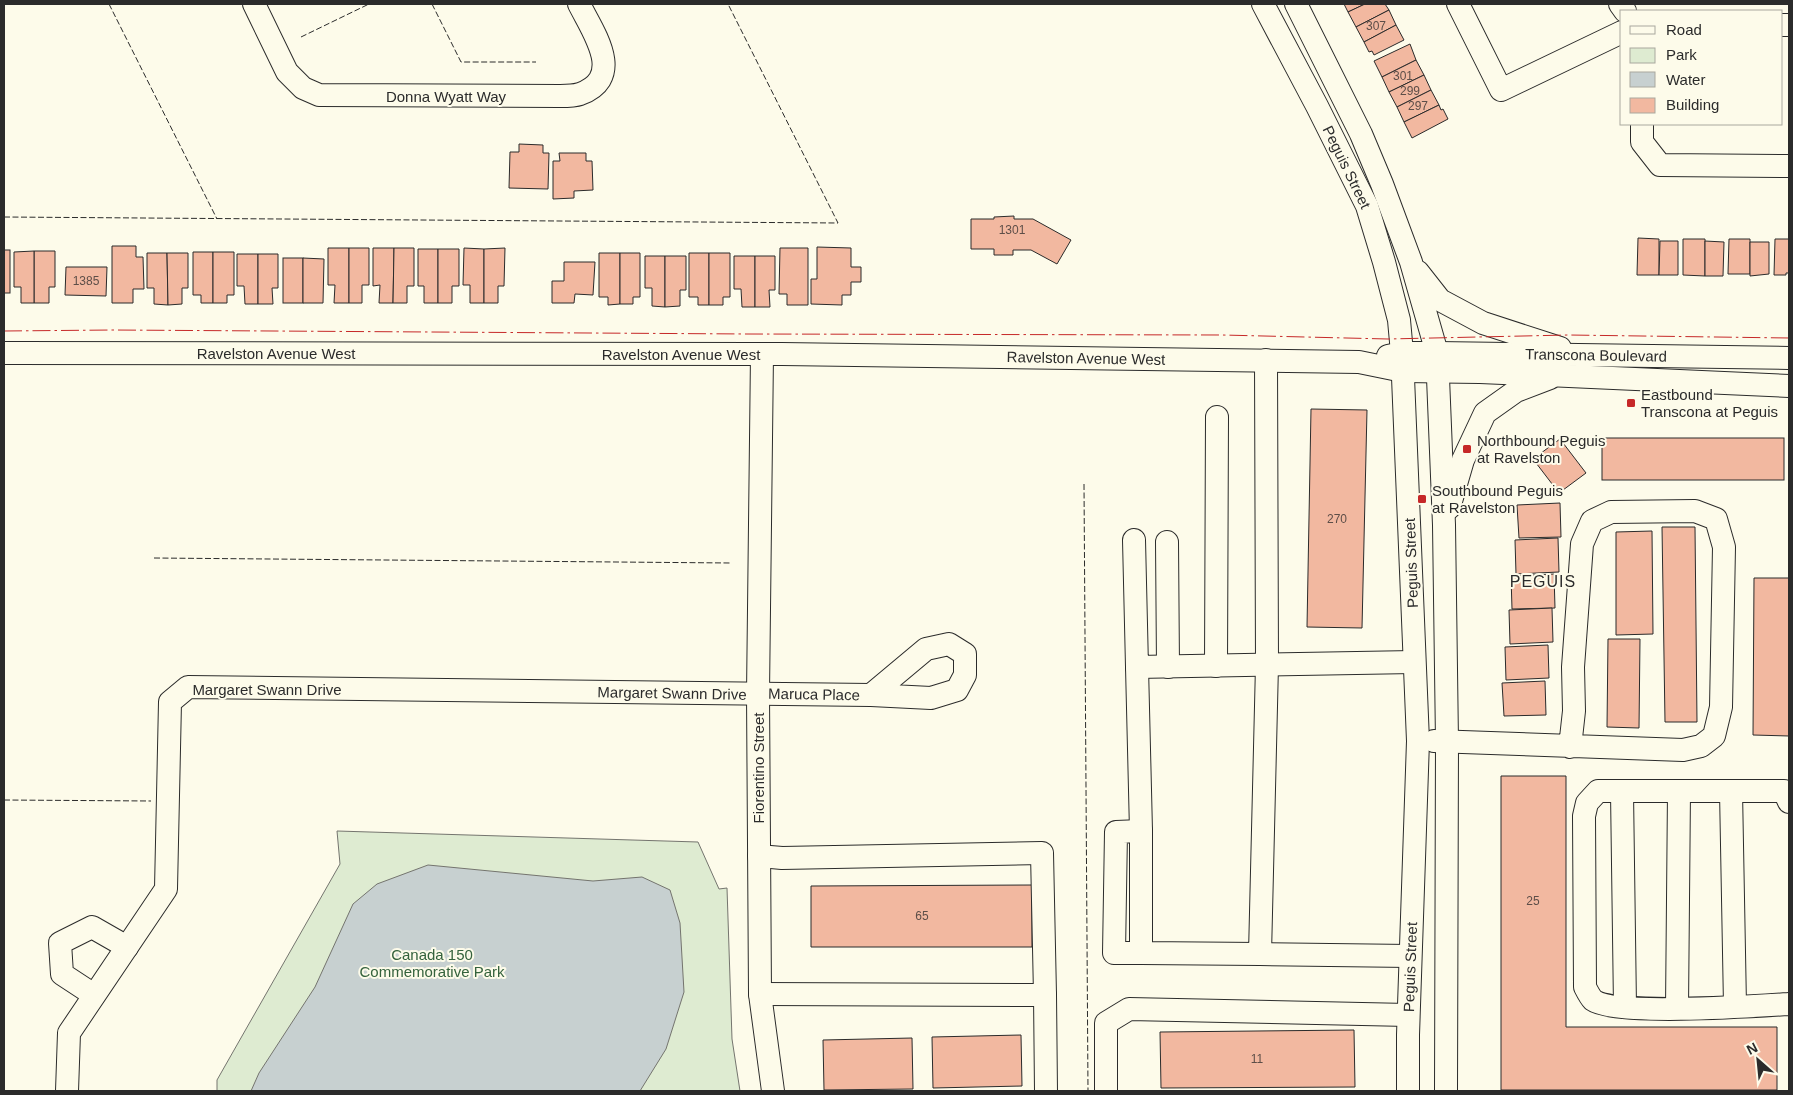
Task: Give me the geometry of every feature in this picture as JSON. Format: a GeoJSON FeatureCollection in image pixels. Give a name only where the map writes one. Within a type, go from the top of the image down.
{"type":"FeatureCollection","features":[{"type":"Feature","properties":{"kind":"street","name":"Donna Wyatt Way"},"geometry":{"type":"LineString","coordinates":[[254,4],[287,72],[303,88],[319,95],[560,96],[580,94],[597,84],[605,67],[601,48],[579,4]]}},
{"type":"Feature","properties":{"kind":"street","name":"Peguis Street"},"geometry":{"type":"LineString","coordinates":[[1263,4],[1367,206],[1399,320],[1403,362],[1418,740],[1408,1015],[1408,1091]]}},
{"type":"Feature","properties":{"kind":"street","name":"Peguis Street"},"geometry":{"type":"LineString","coordinates":[[1296,4],[1361,134],[1382,184],[1411,262],[1437,362],[1444,525],[1447,742],[1446,1091]]}},
{"type":"Feature","properties":{"kind":"street"},"geometry":{"type":"LineString","coordinates":[[1458,4],[1501,90],[1620,33]]}},
{"type":"Feature","properties":{"kind":"street"},"geometry":{"type":"LineString","coordinates":[[1642,125],[1642,142],[1660,165],[1789,166]]}},
{"type":"Feature","properties":{"kind":"street"},"geometry":{"type":"LineString","coordinates":[[1411,262],[1440,300],[1483,323],[1582,356]]}},
{"type":"Feature","properties":{"kind":"street","name":"Ravelston Avenue West"},"geometry":{"type":"LineString","coordinates":[[4,352],[762,354],[1403,362]]}},
{"type":"Feature","properties":{"kind":"street","name":"Fiorentino Street"},"geometry":{"type":"LineString","coordinates":[[762,354],[758,694],[760,994],[773,1091]]}},
{"type":"Feature","properties":{"kind":"street","name":"Transcona Boulevard"},"geometry":{"type":"LineString","coordinates":[[1403,362],[1582,356],[1789,358]]}},
{"type":"Feature","properties":{"kind":"street"},"geometry":{"type":"LineString","coordinates":[[1260,954],[1267,665],[1266,360]]}},
{"type":"Feature","properties":{"kind":"street","name":"Transcona Boulevard"},"geometry":{"type":"LineString","coordinates":[[1437,362],[1558,375],[1789,386]]}},
{"type":"Feature","properties":{"kind":"street"},"geometry":{"type":"LineString","coordinates":[[1444,525],[1464,460],[1485,413],[1516,391],[1558,375]]}},
{"type":"Feature","properties":{"kind":"street"},"geometry":{"type":"LineString","coordinates":[[1216,666],[1217,417]]}},
{"type":"Feature","properties":{"kind":"street"},"geometry":{"type":"LineString","coordinates":[[1418,740],[1570,747],[1683,750],[1701,746],[1714,736],[1722,707],[1724,547],[1716,519],[1695,511],[1611,512],[1592,522],[1582,544],[1573,667],[1574,710],[1570,747]]}},
{"type":"Feature","properties":{"kind":"street"},"geometry":{"type":"LineString","coordinates":[[1134,540],[1141,831],[1141,953]]}},
{"type":"Feature","properties":{"kind":"street"},"geometry":{"type":"LineString","coordinates":[[1167,542],[1168,667]]}},
{"type":"Feature","properties":{"kind":"street"},"geometry":{"type":"LineString","coordinates":[[1137,667],[1414,662]]}},
{"type":"Feature","properties":{"kind":"street","name":"Margaret Swann Drive"},"geometry":{"type":"LineString","coordinates":[[67,1091],[69,1033],[166,889],[170,702],[188,687],[758,694]]}},
{"type":"Feature","properties":{"kind":"street","name":"Maruca Place"},"geometry":{"type":"LineString","coordinates":[[758,694],[871,695]]}},
{"type":"Feature","properties":{"kind":"street"},"geometry":{"type":"LineString","coordinates":[[1789,802],[1784,791],[1598,791],[1587,803],[1584,816],[1585,987],[1593,1000],[1602,1004],[1625,1007],[1677,1008],[1789,1004]]}},
{"type":"Feature","properties":{"kind":"street"},"geometry":{"type":"LineString","coordinates":[[1677,1008],[1679,791]]}},
{"type":"Feature","properties":{"kind":"street"},"geometry":{"type":"LineString","coordinates":[[1731,791],[1735,1006]]}},
{"type":"Feature","properties":{"kind":"street"},"geometry":{"type":"LineString","coordinates":[[1622,792],[1625,1007]]}},
{"type":"Feature","properties":{"kind":"street"},"geometry":{"type":"LineString","coordinates":[[1141,831],[1116,832],[1114,953],[1386,954],[1410,956]]}},
{"type":"Feature","properties":{"kind":"street"},"geometry":{"type":"LineString","coordinates":[[759,856],[782,858],[1042,854],[1046,1091]]}},
{"type":"Feature","properties":{"kind":"street"},"geometry":{"type":"LineString","coordinates":[[1115,892],[1141,892]]}},
{"type":"Feature","properties":{"kind":"street"},"geometry":{"type":"LineString","coordinates":[[94,995],[62,974],[60,944],[92,927],[127,947]]}},
{"type":"Feature","properties":{"kind":"street"},"geometry":{"type":"LineString","coordinates":[[760,994],[1045,995]]}},
{"type":"Feature","properties":{"kind":"street"},"geometry":{"type":"LineString","coordinates":[[1106,1091],[1106,1023],[1129,1009],[1408,1015]]}},
{"type":"Feature","properties":{"kind":"green space","name":"Canada 150 Commemorative Park"},"geometry":{"type":"Polygon","coordinates":[[[337,831],[698,842],[719,889],[727,888],[732,1039],[740,1091],[217,1091],[217,1080],[340,864],[337,831]]]}},
{"type":"Feature","properties":{"kind":"water","name":"Canada 150 Commemorative Park"},"geometry":{"type":"Polygon","coordinates":[[[428,865],[593,881],[642,877],[670,890],[680,923],[684,992],[666,1049],[640,1091],[251,1091],[259,1073],[315,987],[353,904],[377,884],[428,865]]]}},
{"type":"Feature","properties":{"kind":"building"},"geometry":{"type":"Polygon","coordinates":[[[1344,4],[1365,4],[1348,12],[1344,4]]]}},
{"type":"Feature","properties":{"kind":"building"},"geometry":{"type":"Polygon","coordinates":[[[1365,4],[1385,4],[1389,10],[1356,27],[1348,12],[1365,4]]]}},
{"type":"Feature","properties":{"kind":"building"},"geometry":{"type":"Polygon","coordinates":[[[1389,10],[1396,25],[1364,42],[1356,27],[1389,10]]]}},
{"type":"Feature","properties":{"kind":"building"},"geometry":{"type":"Polygon","coordinates":[[[1396,25],[1404,40],[1374,55],[1372,51],[1369,52],[1364,42],[1396,25]]]}},
{"type":"Feature","properties":{"kind":"building"},"geometry":{"type":"Polygon","coordinates":[[[1410,44],[1416,60],[1382,77],[1374,61],[1410,44]]]}},
{"type":"Feature","properties":{"kind":"building"},"geometry":{"type":"Polygon","coordinates":[[[1416,60],[1424,75],[1389,92],[1382,77],[1416,60]]]}},
{"type":"Feature","properties":{"kind":"building"},"geometry":{"type":"Polygon","coordinates":[[[1424,75],[1431,90],[1397,107],[1389,92],[1424,75]]]}},
{"type":"Feature","properties":{"kind":"building"},"geometry":{"type":"Polygon","coordinates":[[[1431,90],[1439,105],[1404,122],[1397,107],[1431,90]]]}},
{"type":"Feature","properties":{"kind":"building"},"geometry":{"type":"Polygon","coordinates":[[[1439,105],[1448,119],[1412,138],[1404,122],[1439,105]]]}},
{"type":"Feature","properties":{"kind":"building"},"geometry":{"type":"Polygon","coordinates":[[[519,144],[543,145],[543,153],[549,153],[548,189],[509,188],[510,152],[519,152],[519,144]]]}},
{"type":"Feature","properties":{"kind":"building"},"geometry":{"type":"Polygon","coordinates":[[[559,153],[586,153],[586,161],[592,161],[593,190],[574,191],[574,198],[553,199],[553,161],[560,161],[559,153]]]}},
{"type":"Feature","properties":{"kind":"building"},"geometry":{"type":"Polygon","coordinates":[[[1014,216],[1014,219],[1033,219],[1071,240],[1057,264],[1031,250],[1013,250],[1013,255],[994,255],[994,249],[971,249],[971,219],[994,219],[994,217],[1014,216]]]}},
{"type":"Feature","properties":{"kind":"building"},"geometry":{"type":"Polygon","coordinates":[[[1638,238],[1659,239],[1659,275],[1637,275],[1638,238]]]}},
{"type":"Feature","properties":{"kind":"building"},"geometry":{"type":"Polygon","coordinates":[[[1683,239],[1705,239],[1705,276],[1683,275],[1683,239]]]}},
{"type":"Feature","properties":{"kind":"building"},"geometry":{"type":"Polygon","coordinates":[[[1729,239],[1750,239],[1750,274],[1728,274],[1729,239]]]}},
{"type":"Feature","properties":{"kind":"building"},"geometry":{"type":"Polygon","coordinates":[[[1775,239],[1789,239],[1789,273],[1786,273],[1786,275],[1774,275],[1775,239]]]}},
{"type":"Feature","properties":{"kind":"building"},"geometry":{"type":"Polygon","coordinates":[[[1660,241],[1678,241],[1678,275],[1659,275],[1660,241]]]}},
{"type":"Feature","properties":{"kind":"building"},"geometry":{"type":"Polygon","coordinates":[[[1705,241],[1724,242],[1723,276],[1705,276],[1705,241]]]}},
{"type":"Feature","properties":{"kind":"building"},"geometry":{"type":"Polygon","coordinates":[[[1750,242],[1769,242],[1769,274],[1750,276],[1750,242]]]}},
{"type":"Feature","properties":{"kind":"building"},"geometry":{"type":"Polygon","coordinates":[[[112,246],[136,246],[136,257],[143,257],[144,289],[133,289],[133,303],[112,303],[112,246]]]}},
{"type":"Feature","properties":{"kind":"building"},"geometry":{"type":"Polygon","coordinates":[[[817,247],[851,248],[851,267],[861,267],[861,282],[851,282],[851,295],[842,295],[842,305],[811,304],[811,279],[817,279],[817,247]]]}},
{"type":"Feature","properties":{"kind":"building"},"geometry":{"type":"Polygon","coordinates":[[[328,248],[349,248],[349,303],[334,303],[335,285],[328,285],[328,248]]]}},
{"type":"Feature","properties":{"kind":"building"},"geometry":{"type":"Polygon","coordinates":[[[349,248],[369,248],[369,285],[362,285],[362,303],[349,303],[349,248]]]}},
{"type":"Feature","properties":{"kind":"building"},"geometry":{"type":"Polygon","coordinates":[[[373,248],[394,248],[393,303],[379,303],[380,285],[373,286],[373,248]]]}},
{"type":"Feature","properties":{"kind":"building"},"geometry":{"type":"Polygon","coordinates":[[[394,248],[414,248],[414,286],[407,286],[407,303],[393,303],[394,248]]]}},
{"type":"Feature","properties":{"kind":"building"},"geometry":{"type":"Polygon","coordinates":[[[464,248],[484,249],[484,303],[470,303],[470,285],[463,285],[464,248]]]}},
{"type":"Feature","properties":{"kind":"building"},"geometry":{"type":"Polygon","coordinates":[[[505,248],[504,286],[498,286],[498,303],[484,303],[484,249],[505,248]]]}},
{"type":"Feature","properties":{"kind":"building"},"geometry":{"type":"Polygon","coordinates":[[[780,248],[808,248],[808,305],[787,305],[787,294],[779,294],[780,248]]]}},
{"type":"Feature","properties":{"kind":"building"},"geometry":{"type":"Polygon","coordinates":[[[418,249],[438,249],[438,303],[424,303],[424,286],[418,286],[418,249]]]}},
{"type":"Feature","properties":{"kind":"building"},"geometry":{"type":"Polygon","coordinates":[[[438,249],[459,249],[459,286],[452,286],[452,303],[438,303],[438,249]]]}},
{"type":"Feature","properties":{"kind":"building"},"geometry":{"type":"Polygon","coordinates":[[[4,250],[10,250],[10,293],[4,293],[4,250]]]}},
{"type":"Feature","properties":{"kind":"building"},"geometry":{"type":"Polygon","coordinates":[[[34,251],[55,251],[55,287],[49,287],[49,303],[34,303],[34,251]]]}},
{"type":"Feature","properties":{"kind":"building"},"geometry":{"type":"Polygon","coordinates":[[[34,251],[34,303],[21,303],[21,287],[14,287],[14,252],[34,251]]]}},
{"type":"Feature","properties":{"kind":"building"},"geometry":{"type":"Polygon","coordinates":[[[193,252],[213,252],[213,303],[201,303],[201,295],[193,295],[193,252]]]}},
{"type":"Feature","properties":{"kind":"building"},"geometry":{"type":"Polygon","coordinates":[[[213,252],[234,252],[234,295],[227,295],[227,303],[213,303],[213,252]]]}},
{"type":"Feature","properties":{"kind":"building"},"geometry":{"type":"Polygon","coordinates":[[[147,253],[167,253],[168,305],[154,304],[154,288],[147,288],[147,253]]]}},
{"type":"Feature","properties":{"kind":"building"},"geometry":{"type":"Polygon","coordinates":[[[167,253],[188,253],[188,288],[182,288],[182,304],[168,305],[167,253]]]}},
{"type":"Feature","properties":{"kind":"building"},"geometry":{"type":"Polygon","coordinates":[[[599,253],[620,253],[620,304],[608,305],[608,297],[599,297],[599,253]]]}},
{"type":"Feature","properties":{"kind":"building"},"geometry":{"type":"Polygon","coordinates":[[[620,253],[640,253],[640,297],[633,297],[633,304],[620,304],[620,253]]]}},
{"type":"Feature","properties":{"kind":"building"},"geometry":{"type":"Polygon","coordinates":[[[689,253],[709,253],[709,305],[698,305],[698,297],[689,297],[689,253]]]}},
{"type":"Feature","properties":{"kind":"building"},"geometry":{"type":"Polygon","coordinates":[[[709,253],[730,253],[730,297],[723,297],[723,305],[709,305],[709,253]]]}},
{"type":"Feature","properties":{"kind":"building"},"geometry":{"type":"Polygon","coordinates":[[[237,254],[258,254],[258,304],[245,304],[244,286],[237,286],[237,254]]]}},
{"type":"Feature","properties":{"kind":"building"},"geometry":{"type":"Polygon","coordinates":[[[258,254],[278,254],[278,288],[272,288],[273,304],[258,304],[258,254]]]}},
{"type":"Feature","properties":{"kind":"building"},"geometry":{"type":"Polygon","coordinates":[[[645,256],[665,256],[665,307],[652,306],[652,288],[645,288],[645,256]]]}},
{"type":"Feature","properties":{"kind":"building"},"geometry":{"type":"Polygon","coordinates":[[[665,256],[686,256],[686,290],[680,290],[680,306],[665,307],[665,256]]]}},
{"type":"Feature","properties":{"kind":"building"},"geometry":{"type":"Polygon","coordinates":[[[734,256],[755,256],[755,307],[742,307],[741,289],[734,289],[734,256]]]}},
{"type":"Feature","properties":{"kind":"building"},"geometry":{"type":"Polygon","coordinates":[[[755,256],[775,256],[775,290],[769,290],[770,307],[755,307],[755,256]]]}},
{"type":"Feature","properties":{"kind":"building"},"geometry":{"type":"Polygon","coordinates":[[[283,258],[303,258],[303,303],[283,303],[283,258]]]}},
{"type":"Feature","properties":{"kind":"building"},"geometry":{"type":"Polygon","coordinates":[[[303,258],[324,259],[323,303],[303,303],[303,258]]]}},
{"type":"Feature","properties":{"kind":"building"},"geometry":{"type":"Polygon","coordinates":[[[564,262],[595,262],[593,295],[575,294],[574,303],[552,303],[552,281],[564,281],[564,262]]]}},
{"type":"Feature","properties":{"kind":"building"},"geometry":{"type":"Polygon","coordinates":[[[66,267],[107,267],[106,296],[65,295],[66,267]]]}},
{"type":"Feature","properties":{"kind":"building"},"geometry":{"type":"Polygon","coordinates":[[[1311,409],[1367,410],[1362,628],[1307,627],[1311,409]]]}},
{"type":"Feature","properties":{"kind":"building"},"geometry":{"type":"Polygon","coordinates":[[[1602,438],[1784,438],[1784,480],[1602,480],[1602,438]]]}},
{"type":"Feature","properties":{"kind":"building"},"geometry":{"type":"Polygon","coordinates":[[[1560,439],[1586,473],[1559,493],[1533,459],[1560,439]]]}},
{"type":"Feature","properties":{"kind":"building"},"geometry":{"type":"Polygon","coordinates":[[[1560,503],[1561,537],[1519,538],[1517,505],[1560,503]]]}},
{"type":"Feature","properties":{"kind":"building"},"geometry":{"type":"Polygon","coordinates":[[[1662,527],[1695,527],[1697,722],[1665,722],[1662,527]]]}},
{"type":"Feature","properties":{"kind":"building"},"geometry":{"type":"Polygon","coordinates":[[[1652,531],[1653,634],[1616,635],[1616,532],[1652,531]]]}},
{"type":"Feature","properties":{"kind":"building"},"geometry":{"type":"Polygon","coordinates":[[[1558,538],[1559,572],[1516,574],[1515,540],[1558,538]]]}},
{"type":"Feature","properties":{"kind":"building"},"geometry":{"type":"Polygon","coordinates":[[[1554,574],[1555,608],[1512,609],[1511,576],[1554,574]]]}},
{"type":"Feature","properties":{"kind":"building"},"geometry":{"type":"Polygon","coordinates":[[[1754,578],[1789,578],[1789,736],[1753,735],[1754,578]]]}},
{"type":"Feature","properties":{"kind":"building"},"geometry":{"type":"Polygon","coordinates":[[[1552,608],[1553,642],[1510,644],[1509,610],[1552,608]]]}},
{"type":"Feature","properties":{"kind":"building"},"geometry":{"type":"Polygon","coordinates":[[[1608,639],[1640,639],[1639,728],[1607,727],[1608,639]]]}},
{"type":"Feature","properties":{"kind":"building"},"geometry":{"type":"Polygon","coordinates":[[[1548,645],[1549,678],[1506,680],[1505,647],[1548,645]]]}},
{"type":"Feature","properties":{"kind":"building"},"geometry":{"type":"Polygon","coordinates":[[[1545,681],[1546,715],[1504,716],[1502,683],[1545,681]]]}},
{"type":"Feature","properties":{"kind":"building"},"geometry":{"type":"Polygon","coordinates":[[[1501,776],[1566,776],[1566,1027],[1777,1027],[1777,1090],[1501,1090],[1501,776]]]}},
{"type":"Feature","properties":{"kind":"building"},"geometry":{"type":"Polygon","coordinates":[[[1032,885],[1032,947],[811,947],[811,886],[1032,885]]]}},
{"type":"Feature","properties":{"kind":"building"},"geometry":{"type":"Polygon","coordinates":[[[1354,1030],[1355,1087],[1161,1088],[1160,1032],[1354,1030]]]}},
{"type":"Feature","properties":{"kind":"building"},"geometry":{"type":"Polygon","coordinates":[[[1021,1035],[1022,1086],[933,1088],[932,1037],[1021,1035]]]}},
{"type":"Feature","properties":{"kind":"building"},"geometry":{"type":"Polygon","coordinates":[[[912,1038],[913,1089],[824,1090],[823,1040],[912,1038]]]}},
{"type":"Feature","properties":{"kind":"fence"},"geometry":{"type":"LineString","coordinates":[[109,4],[217,219]]}},
{"type":"Feature","properties":{"kind":"fence"},"geometry":{"type":"LineString","coordinates":[[301,37],[369,4]]}},
{"type":"Feature","properties":{"kind":"fence"},"geometry":{"type":"LineString","coordinates":[[432,4],[461,62],[536,62]]}},
{"type":"Feature","properties":{"kind":"fence"},"geometry":{"type":"LineString","coordinates":[[4,217],[838,223],[728,4]]}},
{"type":"Feature","properties":{"kind":"fence"},"geometry":{"type":"LineString","coordinates":[[1084,484],[1088,1091]]}},
{"type":"Feature","properties":{"kind":"fence"},"geometry":{"type":"LineString","coordinates":[[154,558],[731,563]]}},
{"type":"Feature","properties":{"kind":"fence"},"geometry":{"type":"LineString","coordinates":[[4,800],[151,801]]}},
{"type":"Feature","properties":{"kind":"power"},"geometry":{"type":"LineString","coordinates":[[4,331],[1222,335],[1388,339],[1568,335],[1789,338]]}},
{"type":"Feature","properties":{"kind":"place","name":"Eastbound Transcona at Peguis"},"geometry":{"type":"Point","coordinates":[1631,403]}},
{"type":"Feature","properties":{"kind":"place","name":"Northbound Peguis at Ravelston"},"geometry":{"type":"Point","coordinates":[1467,449]}},
{"type":"Feature","properties":{"kind":"place","name":"Southbound Peguis at Ravelston"},"geometry":{"type":"Point","coordinates":[1422,499]}},
{"type":"Feature","properties":{"kind":"district","name":"PEGUIS"},"geometry":{"type":"Point","coordinates":[1543,581]}}]}
